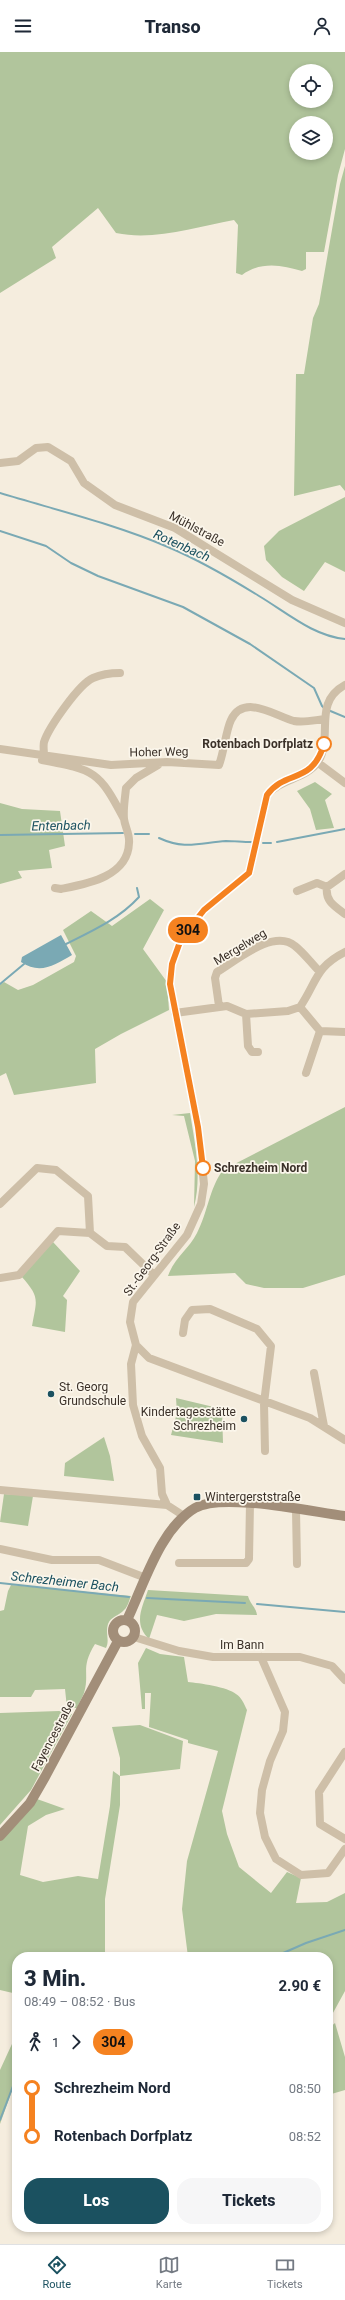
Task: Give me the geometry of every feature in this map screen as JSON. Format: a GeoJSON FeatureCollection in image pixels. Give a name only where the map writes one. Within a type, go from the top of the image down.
{"type":"FeatureCollection","features":[{"type":"Feature","properties":{"kind":"street","name":"Mühlstraße"},"geometry":{"type":"LineString","coordinates":[[0,463],[18,461],[36,448],[48,447],[71,461],[84,483],[114,505],[175,528],[292,600],[345,623]]}},
{"type":"Feature","properties":{"kind":"street"},"geometry":{"type":"LineString","coordinates":[[44,755],[44,742],[73,695],[83,684],[92,678],[107,673],[120,673]]}},
{"type":"Feature","properties":{"kind":"street"},"geometry":{"type":"LineString","coordinates":[[345,685],[335,692],[326,712],[324,744],[317,762],[345,783]]}},
{"type":"Feature","properties":{"kind":"street","name":"Hoher Weg"},"geometry":{"type":"LineString","coordinates":[[0,749],[111,765],[167,762],[220,765],[230,721],[239,710],[245,708],[264,708],[296,721],[326,712]]}},
{"type":"Feature","properties":{"kind":"street"},"geometry":{"type":"LineString","coordinates":[[22,752],[25,756],[63,764],[91,773],[104,782],[124,819],[130,845],[121,864],[104,878],[78,886],[55,888]]}},
{"type":"Feature","properties":{"kind":"street"},"geometry":{"type":"LineString","coordinates":[[112,797],[150,769],[167,762]]}},
{"type":"Feature","properties":{"kind":"street","name":"St.-Georg-Straße"},"geometry":{"type":"LineString","coordinates":[[136,1346],[130,1322],[133,1302],[187,1235],[201,1204],[204,1184],[198,1127],[170,984],[172,964],[181,939],[204,910],[249,873],[267,795],[273,787],[300,775],[317,762]]}},
{"type":"Feature","properties":{"kind":"street"},"geometry":{"type":"LineString","coordinates":[[124,819],[126,788]]}},
{"type":"Feature","properties":{"kind":"street"},"geometry":{"type":"LineString","coordinates":[[328,887],[345,874]]}},
{"type":"Feature","properties":{"kind":"street"},"geometry":{"type":"LineString","coordinates":[[297,891],[317,883],[328,887]]}},
{"type":"Feature","properties":{"kind":"street"},"geometry":{"type":"LineString","coordinates":[[328,887],[329,901],[345,914]]}},
{"type":"Feature","properties":{"kind":"street","name":"Mergelweg"},"geometry":{"type":"LineString","coordinates":[[219,1006],[215,978],[217,972],[270,940],[283,939],[294,945],[319,971]]}},
{"type":"Feature","properties":{"kind":"street"},"geometry":{"type":"LineString","coordinates":[[175,1013],[219,1006],[227,1006],[246,1014],[288,1011],[300,1007],[319,971],[330,960],[345,952]]}},
{"type":"Feature","properties":{"kind":"street"},"geometry":{"type":"LineString","coordinates":[[300,1007],[320,1032]]}},
{"type":"Feature","properties":{"kind":"street"},"geometry":{"type":"LineString","coordinates":[[246,1014],[248,1046],[252,1052],[258,1052]]}},
{"type":"Feature","properties":{"kind":"street"},"geometry":{"type":"LineString","coordinates":[[320,1032],[345,1032]]}},
{"type":"Feature","properties":{"kind":"street"},"geometry":{"type":"LineString","coordinates":[[306,1073],[320,1032]]}},
{"type":"Feature","properties":{"kind":"street"},"geometry":{"type":"LineString","coordinates":[[0,1204],[37,1168],[56,1170],[88,1196],[90,1233]]}},
{"type":"Feature","properties":{"kind":"street"},"geometry":{"type":"LineString","coordinates":[[0,1278],[19,1275],[58,1231],[90,1233],[107,1246],[125,1247],[154,1275]]}},
{"type":"Feature","properties":{"kind":"street"},"geometry":{"type":"LineString","coordinates":[[183,1333],[185,1320],[192,1310],[210,1309],[257,1329],[271,1346],[264,1403],[265,1451]]}},
{"type":"Feature","properties":{"kind":"street"},"geometry":{"type":"LineString","coordinates":[[167,1505],[162,1494],[160,1468],[142,1436],[133,1405],[131,1364],[136,1346],[149,1358],[264,1403],[310,1418],[345,1440]]}},
{"type":"Feature","properties":{"kind":"street"},"geometry":{"type":"LineString","coordinates":[[314,1374],[324,1426]]}},
{"type":"Feature","properties":{"kind":"street"},"geometry":{"type":"LineString","coordinates":[[0,1490],[167,1505],[184,1516]]}},
{"type":"Feature","properties":{"kind":"street"},"geometry":{"type":"LineString","coordinates":[[127,1620],[164,1541],[184,1516],[196,1507],[216,1501],[345,1516]]}},
{"type":"Feature","properties":{"kind":"street"},"geometry":{"type":"LineString","coordinates":[[179,1563],[246,1563],[249,1559],[250,1504]]}},
{"type":"Feature","properties":{"kind":"street"},"geometry":{"type":"LineString","coordinates":[[296,1510],[297,1564]]}},
{"type":"Feature","properties":{"kind":"street"},"geometry":{"type":"LineString","coordinates":[[0,1550],[52,1560],[99,1560],[146,1578]]}},
{"type":"Feature","properties":{"kind":"street"},"geometry":{"type":"LineString","coordinates":[[120,1620],[127,1620],[134,1627],[134,1637],[128,1642],[118,1641],[113,1636],[112,1628],[120,1620]]}},
{"type":"Feature","properties":{"kind":"street","name":"Im Bann"},"geometry":{"type":"LineString","coordinates":[[134,1637],[179,1651],[213,1657],[300,1657],[332,1666],[345,1680]]}},
{"type":"Feature","properties":{"kind":"street","name":"Fayencestraße"},"geometry":{"type":"LineString","coordinates":[[0,1836],[30,1803],[118,1641]]}},
{"type":"Feature","properties":{"kind":"street"},"geometry":{"type":"LineString","coordinates":[[260,1657],[285,1712],[283,1731],[262,1790],[260,1813],[265,1837],[276,1859],[301,1875],[328,1873],[345,1849]]}},
{"type":"Feature","properties":{"kind":"street"},"geometry":{"type":"LineString","coordinates":[[345,1752],[319,1792],[320,1824],[345,1839]]}},
{"type":"Feature","properties":{"kind":"green space"},"geometry":{"type":"Polygon","coordinates":[[[0,52],[345,52],[345,149],[338,175],[324,252],[306,252],[306,269],[302,271],[287,267],[264,266],[242,275],[236,273],[238,225],[234,220],[175,232],[130,235],[116,233],[98,208],[52,247],[56,258],[0,293],[0,52]]]}},
{"type":"Feature","properties":{"kind":"green space"},"geometry":{"type":"Polygon","coordinates":[[[345,166],[345,491],[340,485],[294,496],[296,374],[304,374],[313,318],[319,304],[340,184],[345,166]]]}},
{"type":"Feature","properties":{"kind":"green space"},"geometry":{"type":"Polygon","coordinates":[[[345,497],[345,572],[325,562],[304,591],[282,577],[266,560],[264,546],[279,531],[345,497]]]}},
{"type":"Feature","properties":{"kind":"green space"},"geometry":{"type":"Polygon","coordinates":[[[315,782],[332,794],[325,800],[334,828],[316,830],[310,809],[297,791],[315,782]]]}},
{"type":"Feature","properties":{"kind":"green space"},"geometry":{"type":"Polygon","coordinates":[[[0,803],[22,809],[60,811],[65,846],[49,850],[52,868],[18,871],[22,878],[0,884],[0,803]]]}},
{"type":"Feature","properties":{"kind":"green space"},"geometry":{"type":"Polygon","coordinates":[[[150,899],[164,910],[143,949],[167,982],[169,1010],[95,1049],[96,1083],[14,1095],[6,1073],[0,1076],[0,985],[4,982],[18,990],[33,985],[74,962],[76,956],[63,930],[91,911],[112,926],[150,899]]]}},
{"type":"Feature","properties":{"kind":"green space"},"geometry":{"type":"Polygon","coordinates":[[[345,1107],[345,1275],[303,1288],[264,1288],[246,1284],[235,1273],[168,1276],[174,1264],[194,1239],[201,1225],[218,1177],[223,1170],[345,1107]]]}},
{"type":"Feature","properties":{"kind":"green space"},"geometry":{"type":"Polygon","coordinates":[[[190,1113],[196,1148],[198,1172],[194,1207],[195,1161],[184,1116],[172,1115],[190,1113]]]}},
{"type":"Feature","properties":{"kind":"green space"},"geometry":{"type":"Polygon","coordinates":[[[53,1242],[80,1271],[63,1296],[67,1300],[65,1332],[32,1326],[36,1299],[31,1289],[21,1276],[53,1242]]]}},
{"type":"Feature","properties":{"kind":"green space"},"geometry":{"type":"Polygon","coordinates":[[[176,1398],[222,1409],[223,1443],[171,1435],[177,1413],[176,1398]]]}},
{"type":"Feature","properties":{"kind":"green space"},"geometry":{"type":"Polygon","coordinates":[[[104,1437],[110,1456],[114,1481],[64,1476],[65,1463],[104,1437]]]}},
{"type":"Feature","properties":{"kind":"green space"},"geometry":{"type":"Polygon","coordinates":[[[4,1494],[33,1496],[28,1526],[0,1522],[4,1494]]]}},
{"type":"Feature","properties":{"kind":"green space"},"geometry":{"type":"Polygon","coordinates":[[[11,1585],[131,1596],[125,1609],[109,1621],[107,1630],[108,1642],[106,1648],[95,1644],[90,1652],[87,1665],[86,1686],[77,1708],[67,1708],[65,1689],[35,1690],[31,1697],[0,1697],[0,1611],[4,1610],[8,1591],[11,1585]]]}},
{"type":"Feature","properties":{"kind":"green space"},"geometry":{"type":"Polygon","coordinates":[[[148,1590],[248,1596],[257,1615],[216,1614],[184,1621],[157,1615],[149,1639],[141,1628],[140,1622],[141,1609],[148,1590]]]}},
{"type":"Feature","properties":{"kind":"green space"},"geometry":{"type":"Polygon","coordinates":[[[146,1648],[160,1654],[184,1657],[188,1682],[227,1689],[240,1697],[243,1701],[247,1710],[222,1811],[227,1834],[239,1867],[271,1893],[287,1872],[301,1878],[296,1903],[327,1902],[345,1893],[345,1991],[333,2013],[333,1952],[187,1952],[182,1909],[187,1861],[218,1751],[188,1743],[188,1740],[149,1727],[151,1693],[145,1693],[145,1709],[142,1709],[138,1663],[146,1648]]]}},
{"type":"Feature","properties":{"kind":"green space"},"geometry":{"type":"Polygon","coordinates":[[[59,1711],[72,1714],[31,1790],[0,1825],[0,1713],[59,1711]]]}},
{"type":"Feature","properties":{"kind":"green space"},"geometry":{"type":"Polygon","coordinates":[[[140,1725],[183,1741],[180,1769],[120,1776],[120,1758],[112,1727],[140,1725]]]}},
{"type":"Feature","properties":{"kind":"green space"},"geometry":{"type":"Polygon","coordinates":[[[113,1771],[120,1776],[120,1805],[105,1899],[105,1952],[12,1952],[12,1993],[0,1990],[0,1840],[20,1821],[37,1799],[65,1809],[46,1815],[28,1826],[20,1875],[43,1882],[78,1876],[98,1879],[110,1806],[113,1771]]]}},
{"type":"Feature","properties":{"kind":"green space"},"geometry":{"type":"Polygon","coordinates":[[[335,2023],[345,2057],[345,2090],[333,2094],[333,2025],[335,2023]]]}},
{"type":"Feature","properties":{"kind":"green space"},"geometry":{"type":"Polygon","coordinates":[[[12,2044],[12,2091],[0,2124],[0,2070],[12,2044]]]}},
{"type":"Feature","properties":{"kind":"water"},"geometry":{"type":"Polygon","coordinates":[[[61,935],[72,955],[53,965],[41,968],[28,966],[21,962],[22,957],[61,935]]]}},
{"type":"Feature","properties":{"kind":"waterway","name":"Rotenbach"},"geometry":{"type":"LineString","coordinates":[[0,493],[106,524],[168,547],[226,576],[311,628],[333,637],[345,639]]}},
{"type":"Feature","properties":{"kind":"waterway"},"geometry":{"type":"LineString","coordinates":[[0,531],[46,546],[71,563],[98,576],[183,607],[250,644],[314,688],[324,708]]}},
{"type":"Feature","properties":{"kind":"waterway"},"geometry":{"type":"LineString","coordinates":[[328,710],[345,717]]}},
{"type":"Feature","properties":{"kind":"waterway","name":"Entenbach"},"geometry":{"type":"LineString","coordinates":[[277,842],[345,829]]}},
{"type":"Feature","properties":{"kind":"waterway","name":"Entenbach"},"geometry":{"type":"LineString","coordinates":[[0,835],[123,833]]}},
{"type":"Feature","properties":{"kind":"waterway","name":"Entenbach"},"geometry":{"type":"LineString","coordinates":[[135,834],[149,834]]}},
{"type":"Feature","properties":{"kind":"waterway","name":"Entenbach"},"geometry":{"type":"LineString","coordinates":[[159,838],[168,842],[185,845],[226,841],[251,842]]}},
{"type":"Feature","properties":{"kind":"waterway","name":"Entenbach"},"geometry":{"type":"LineString","coordinates":[[263,843],[271,843]]}},
{"type":"Feature","properties":{"kind":"waterway"},"geometry":{"type":"LineString","coordinates":[[66,944],[105,924],[123,912],[139,897],[137,888]]}},
{"type":"Feature","properties":{"kind":"waterway"},"geometry":{"type":"LineString","coordinates":[[0,984],[24,964]]}},
{"type":"Feature","properties":{"kind":"waterway","name":"Schrezheimer Bach"},"geometry":{"type":"LineString","coordinates":[[0,1583],[129,1597]]}},
{"type":"Feature","properties":{"kind":"waterway","name":"Schrezheimer Bach"},"geometry":{"type":"LineString","coordinates":[[147,1598],[245,1603]]}},
{"type":"Feature","properties":{"kind":"waterway","name":"Schrezheimer Bach"},"geometry":{"type":"LineString","coordinates":[[257,1604],[345,1612]]}},
{"type":"Feature","properties":{"kind":"waterway"},"geometry":{"type":"LineString","coordinates":[[285,1952],[306,1943],[345,1930]]}},
{"type":"Feature","properties":{"kind":"waterway"},"geometry":{"type":"LineString","coordinates":[[0,2120],[12,2089]]}},
{"type":"Feature","properties":{"kind":"bus line","name":"304"},"geometry":{"type":"LineString","coordinates":[[203,1168],[198,1127],[170,984],[172,964],[181,939],[204,910],[222,897],[249,873],[258,840],[260,820],[267,795],[273,787],[300,775],[311,768],[317,762],[324,744]]}},
{"type":"Feature","properties":{"kind":"place","name":"Rotenbach Dorfplatz"},"geometry":{"type":"Point","coordinates":[324,744]}},
{"type":"Feature","properties":{"kind":"place","name":"Schrezheim Nord"},"geometry":{"type":"Point","coordinates":[203,1168]}},
{"type":"Feature","properties":{"kind":"place","name":"St. Georg Grundschule"},"geometry":{"type":"Point","coordinates":[51,1394]}},
{"type":"Feature","properties":{"kind":"place","name":"Kindertagesstätte Schrezheim"},"geometry":{"type":"Point","coordinates":[244,1419]}},
{"type":"Feature","properties":{"kind":"place","name":"Wintergerststraße"},"geometry":{"type":"Point","coordinates":[197,1497]}}]}
